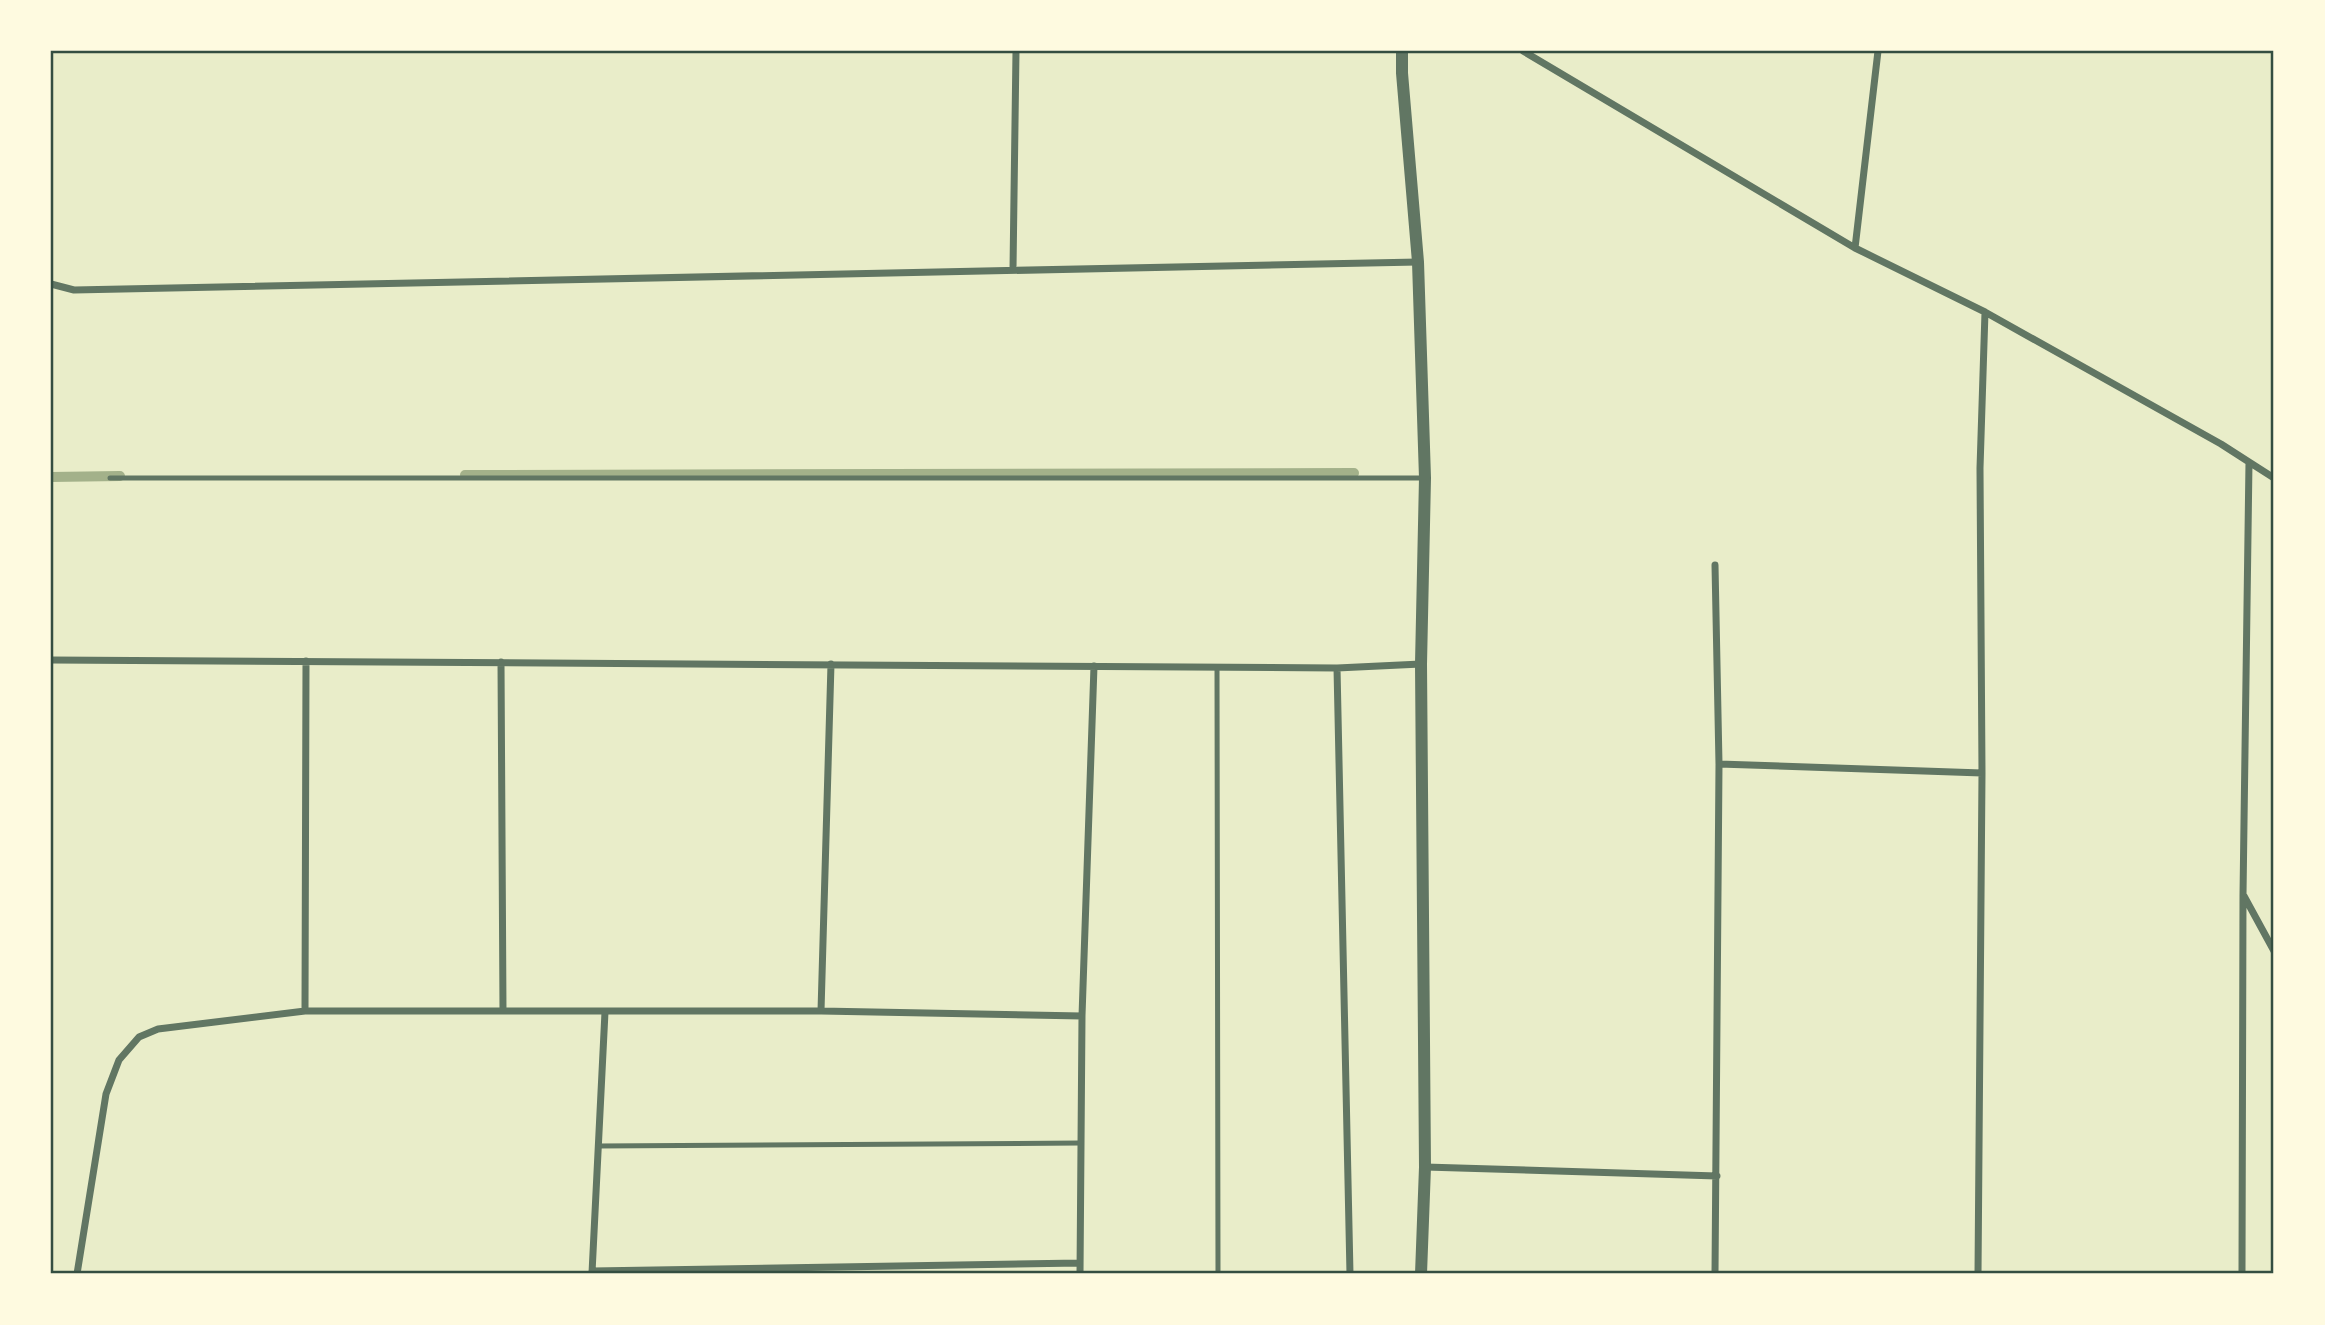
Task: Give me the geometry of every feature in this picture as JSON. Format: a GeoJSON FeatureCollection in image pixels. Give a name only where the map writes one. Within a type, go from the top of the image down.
{"type":"FeatureCollection","features":[{"type":"Feature","properties":{"kind":"street"},"geometry":{"type":"LineString","coordinates":[[1013,270],[1016,51]]}},
{"type":"Feature","properties":{"kind":"street"},"geometry":{"type":"LineString","coordinates":[[1402,51],[1418,262],[1425,478],[1420,664],[1425,1167],[1421,1274]]}},
{"type":"Feature","properties":{"kind":"street"},"geometry":{"type":"LineString","coordinates":[[1523,51],[1855,248],[1984,312],[2221,444],[2274,478]]}},
{"type":"Feature","properties":{"kind":"street"},"geometry":{"type":"LineString","coordinates":[[1855,248],[1878,51]]}},
{"type":"Feature","properties":{"kind":"street"},"geometry":{"type":"LineString","coordinates":[[51,284],[74,290],[87,290],[1418,262]]}},
{"type":"Feature","properties":{"kind":"street"},"geometry":{"type":"LineString","coordinates":[[1978,1274],[1982,773],[1980,468],[1984,312]]}},
{"type":"Feature","properties":{"kind":"street"},"geometry":{"type":"LineString","coordinates":[[2242,1274],[2243,895],[2249,462]]}},
{"type":"Feature","properties":{"kind":"street"},"geometry":{"type":"LineString","coordinates":[[1715,565],[1719,764],[1715,1274]]}},
{"type":"Feature","properties":{"kind":"street"},"geometry":{"type":"LineString","coordinates":[[51,660],[1337,668],[1420,664]]}},
{"type":"Feature","properties":{"kind":"street"},"geometry":{"type":"LineString","coordinates":[[304,1011],[306,661]]}},
{"type":"Feature","properties":{"kind":"street"},"geometry":{"type":"LineString","coordinates":[[501,663],[503,1011]]}},
{"type":"Feature","properties":{"kind":"street"},"geometry":{"type":"LineString","coordinates":[[821,1011],[831,664]]}},
{"type":"Feature","properties":{"kind":"street"},"geometry":{"type":"LineString","coordinates":[[1080,1274],[1082,1016],[1094,666]]}},
{"type":"Feature","properties":{"kind":"street"},"geometry":{"type":"LineString","coordinates":[[1337,668],[1350,1274]]}},
{"type":"Feature","properties":{"kind":"street"},"geometry":{"type":"LineString","coordinates":[[1719,764],[1982,773]]}},
{"type":"Feature","properties":{"kind":"street"},"geometry":{"type":"LineString","coordinates":[[2243,895],[2274,951]]}},
{"type":"Feature","properties":{"kind":"street"},"geometry":{"type":"LineString","coordinates":[[77,1274],[106,1094],[119,1060],[139,1037],[158,1029],[304,1011],[821,1011],[1082,1016]]}},
{"type":"Feature","properties":{"kind":"street"},"geometry":{"type":"LineString","coordinates":[[605,1012],[592,1273],[1080,1263]]}},
{"type":"Feature","properties":{"kind":"street"},"geometry":{"type":"LineString","coordinates":[[1425,1167],[1717,1176]]}},
{"type":"Feature","properties":{"kind":"lane"},"geometry":{"type":"LineString","coordinates":[[110,478],[1425,478]]}},
{"type":"Feature","properties":{"kind":"lane"},"geometry":{"type":"LineString","coordinates":[[1217,667],[1218,1274]]}},
{"type":"Feature","properties":{"kind":"lane"},"geometry":{"type":"LineString","coordinates":[[597,1146],[1081,1143]]}},
{"type":"Feature","properties":{"kind":"waterway"},"geometry":{"type":"LineString","coordinates":[[465,475],[1354,473]]}},
{"type":"Feature","properties":{"kind":"waterway"},"geometry":{"type":"LineString","coordinates":[[51,477],[120,476]]}}]}
